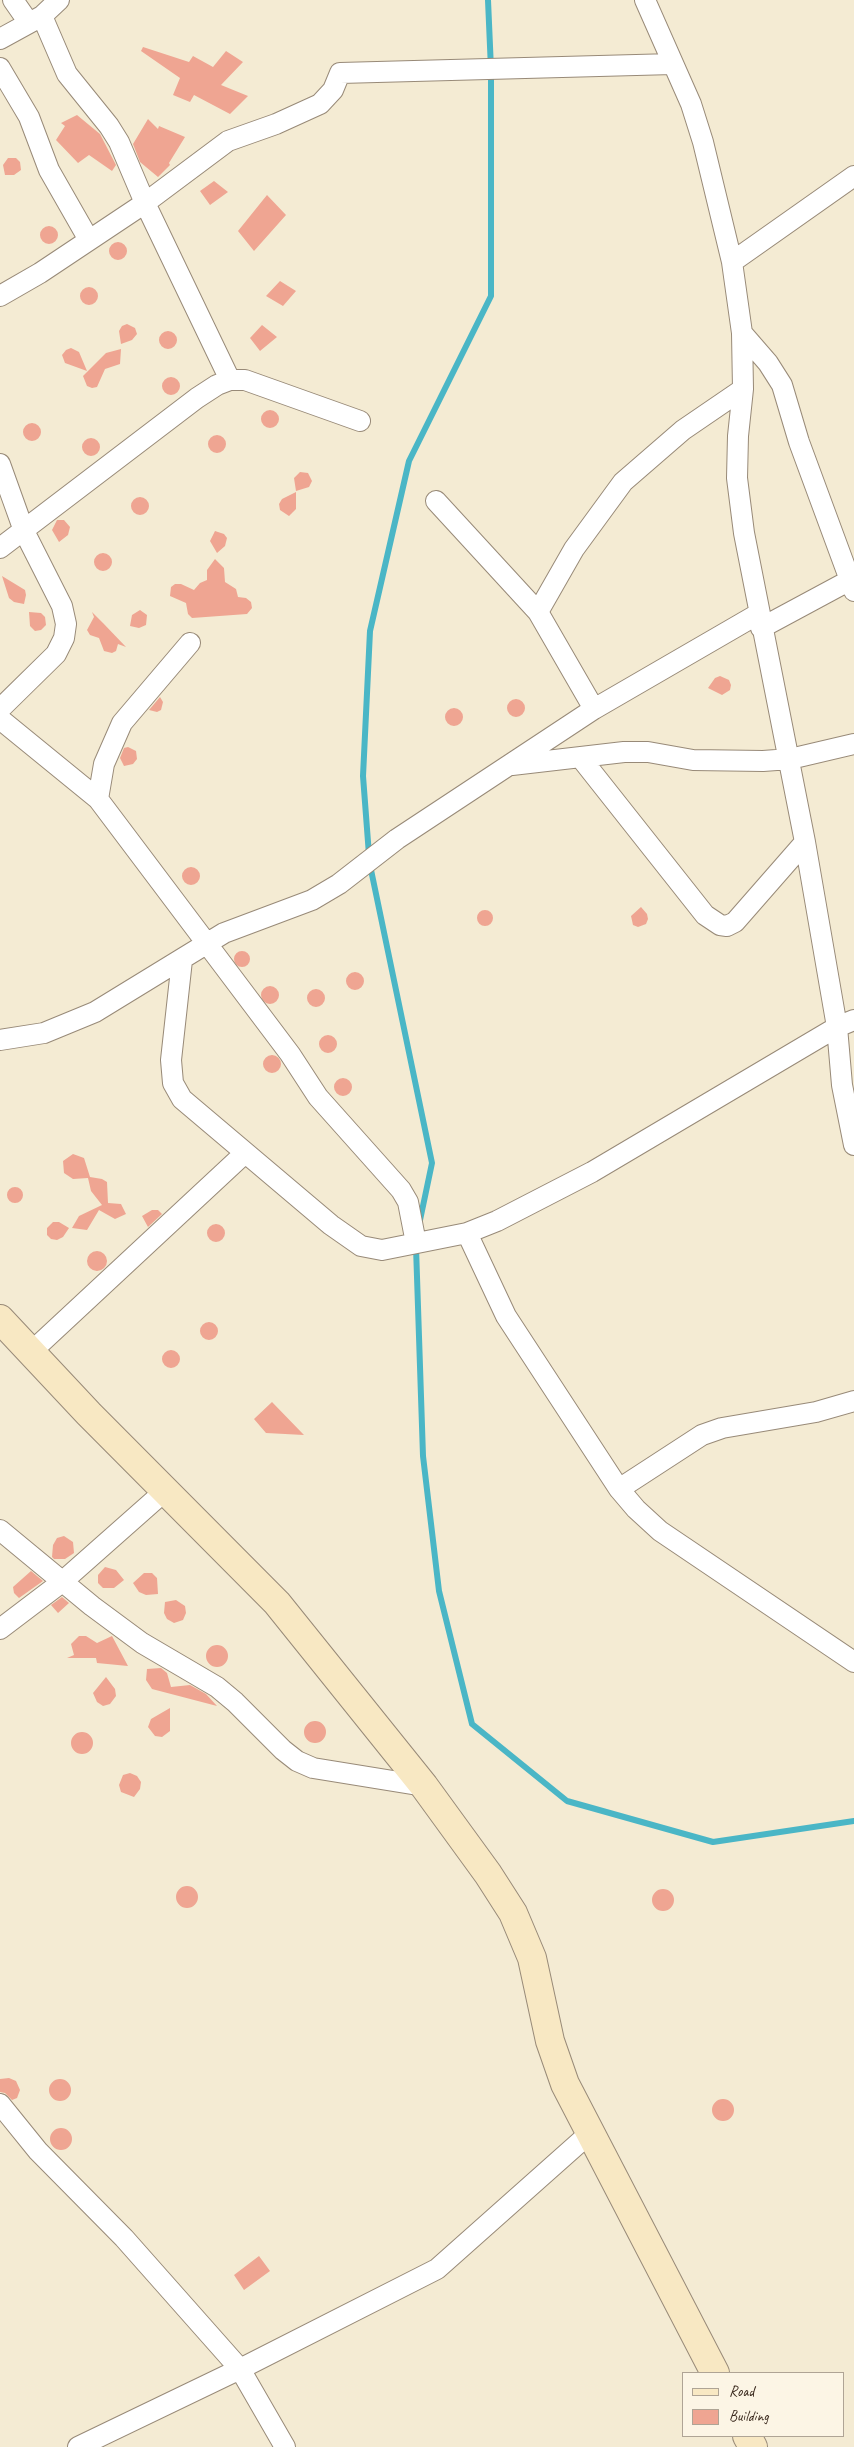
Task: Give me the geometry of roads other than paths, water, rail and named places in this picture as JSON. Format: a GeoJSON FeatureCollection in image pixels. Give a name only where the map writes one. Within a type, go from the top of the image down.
{"type":"FeatureCollection","features":[{"type":"Feature","properties":{"kind":"main road"},"geometry":{"type":"LineString","coordinates":[[0,1319],[30,1353],[277,1603],[424,1786],[513,1912],[532,1958],[550,2042],[565,2084],[714,2372]]}},
{"type":"Feature","properties":{"kind":"street"},"geometry":{"type":"LineString","coordinates":[[14,0],[35,19],[67,74],[109,126],[119,142],[145,203],[230,380]]}},
{"type":"Feature","properties":{"kind":"street"},"geometry":{"type":"LineString","coordinates":[[0,39],[35,19],[59,0]]}},
{"type":"Feature","properties":{"kind":"street"},"geometry":{"type":"LineString","coordinates":[[645,0],[691,104],[703,142],[732,262],[742,333],[743,389],[738,436],[737,478],[744,533],[805,842],[846,1023],[842,1085],[854,1145]]}},
{"type":"Feature","properties":{"kind":"street"},"geometry":{"type":"LineString","coordinates":[[0,296],[145,203],[228,141],[276,124],[320,104],[333,90],[340,73],[673,64]]}},
{"type":"Feature","properties":{"kind":"street"},"geometry":{"type":"LineString","coordinates":[[0,68],[29,117],[49,170],[89,240]]}},
{"type":"Feature","properties":{"kind":"street"},"geometry":{"type":"LineString","coordinates":[[732,262],[854,176]]}},
{"type":"Feature","properties":{"kind":"street"},"geometry":{"type":"LineString","coordinates":[[0,1040],[44,1033],[95,1012],[238,927],[312,900],[339,884],[397,839],[594,708],[760,621],[853,583],[799,442],[782,385],[768,363],[742,333]]}},
{"type":"Feature","properties":{"kind":"street"},"geometry":{"type":"LineString","coordinates":[[0,548],[197,398],[217,385],[230,380],[245,380],[360,421]]}},
{"type":"Feature","properties":{"kind":"street"},"geometry":{"type":"LineString","coordinates":[[538,612],[574,550],[624,482],[682,430],[743,389]]}},
{"type":"Feature","properties":{"kind":"street"},"geometry":{"type":"LineString","coordinates":[[0,464],[24,531],[62,606],[66,624],[64,638],[56,654],[0,709]]}},
{"type":"Feature","properties":{"kind":"street"},"geometry":{"type":"LineString","coordinates":[[436,501],[538,612],[594,708]]}},
{"type":"Feature","properties":{"kind":"street"},"geometry":{"type":"LineString","coordinates":[[98,799],[104,764],[122,722],[190,643]]}},
{"type":"Feature","properties":{"kind":"street"},"geometry":{"type":"LineString","coordinates":[[0,719],[98,799],[290,1054],[318,1097],[400,1190],[408,1202],[416,1243]]}},
{"type":"Feature","properties":{"kind":"street"},"geometry":{"type":"LineString","coordinates":[[506,766],[580,757],[648,752],[718,761],[790,759],[854,744]]}},
{"type":"Feature","properties":{"kind":"street"},"geometry":{"type":"LineString","coordinates":[[580,757],[705,915],[720,926],[728,926],[735,922],[805,842]]}},
{"type":"Feature","properties":{"kind":"street"},"geometry":{"type":"LineString","coordinates":[[182,960],[171,1060],[173,1083],[182,1099],[331,1224],[361,1246],[382,1250],[467,1233],[497,1221],[592,1172],[846,1023]]}},
{"type":"Feature","properties":{"kind":"street"},"geometry":{"type":"LineString","coordinates":[[30,1353],[245,1152]]}},
{"type":"Feature","properties":{"kind":"street"},"geometry":{"type":"LineString","coordinates":[[467,1233],[506,1316],[619,1489],[660,1531],[854,1662]]}},
{"type":"Feature","properties":{"kind":"street"},"geometry":{"type":"LineString","coordinates":[[619,1489],[702,1435],[722,1428],[816,1412],[854,1401]]}},
{"type":"Feature","properties":{"kind":"street"},"geometry":{"type":"LineString","coordinates":[[0,1629],[62,1582],[166,1490]]}},
{"type":"Feature","properties":{"kind":"street"},"geometry":{"type":"LineString","coordinates":[[0,1530],[62,1582],[142,1643],[217,1687],[297,1761],[313,1768],[424,1786]]}},
{"type":"Feature","properties":{"kind":"street"},"geometry":{"type":"LineString","coordinates":[[0,2104],[38,2151],[124,2238],[240,2369],[285,2447]]}},
{"type":"Feature","properties":{"kind":"street"},"geometry":{"type":"LineString","coordinates":[[78,2447],[240,2369],[437,2269],[590,2133]]}},
{"type":"Feature","properties":{"kind":"waterway"},"geometry":{"type":"LineString","coordinates":[[369,855],[363,776],[370,631],[409,461],[491,296],[491,69],[488,0]]}},
{"type":"Feature","properties":{"kind":"waterway"},"geometry":{"type":"LineString","coordinates":[[370,865],[432,1163],[419,1225]]}},
{"type":"Feature","properties":{"kind":"waterway"},"geometry":{"type":"LineString","coordinates":[[416,1247],[423,1456],[439,1591],[472,1724],[567,1801],[713,1842],[854,1821]]}}]}
